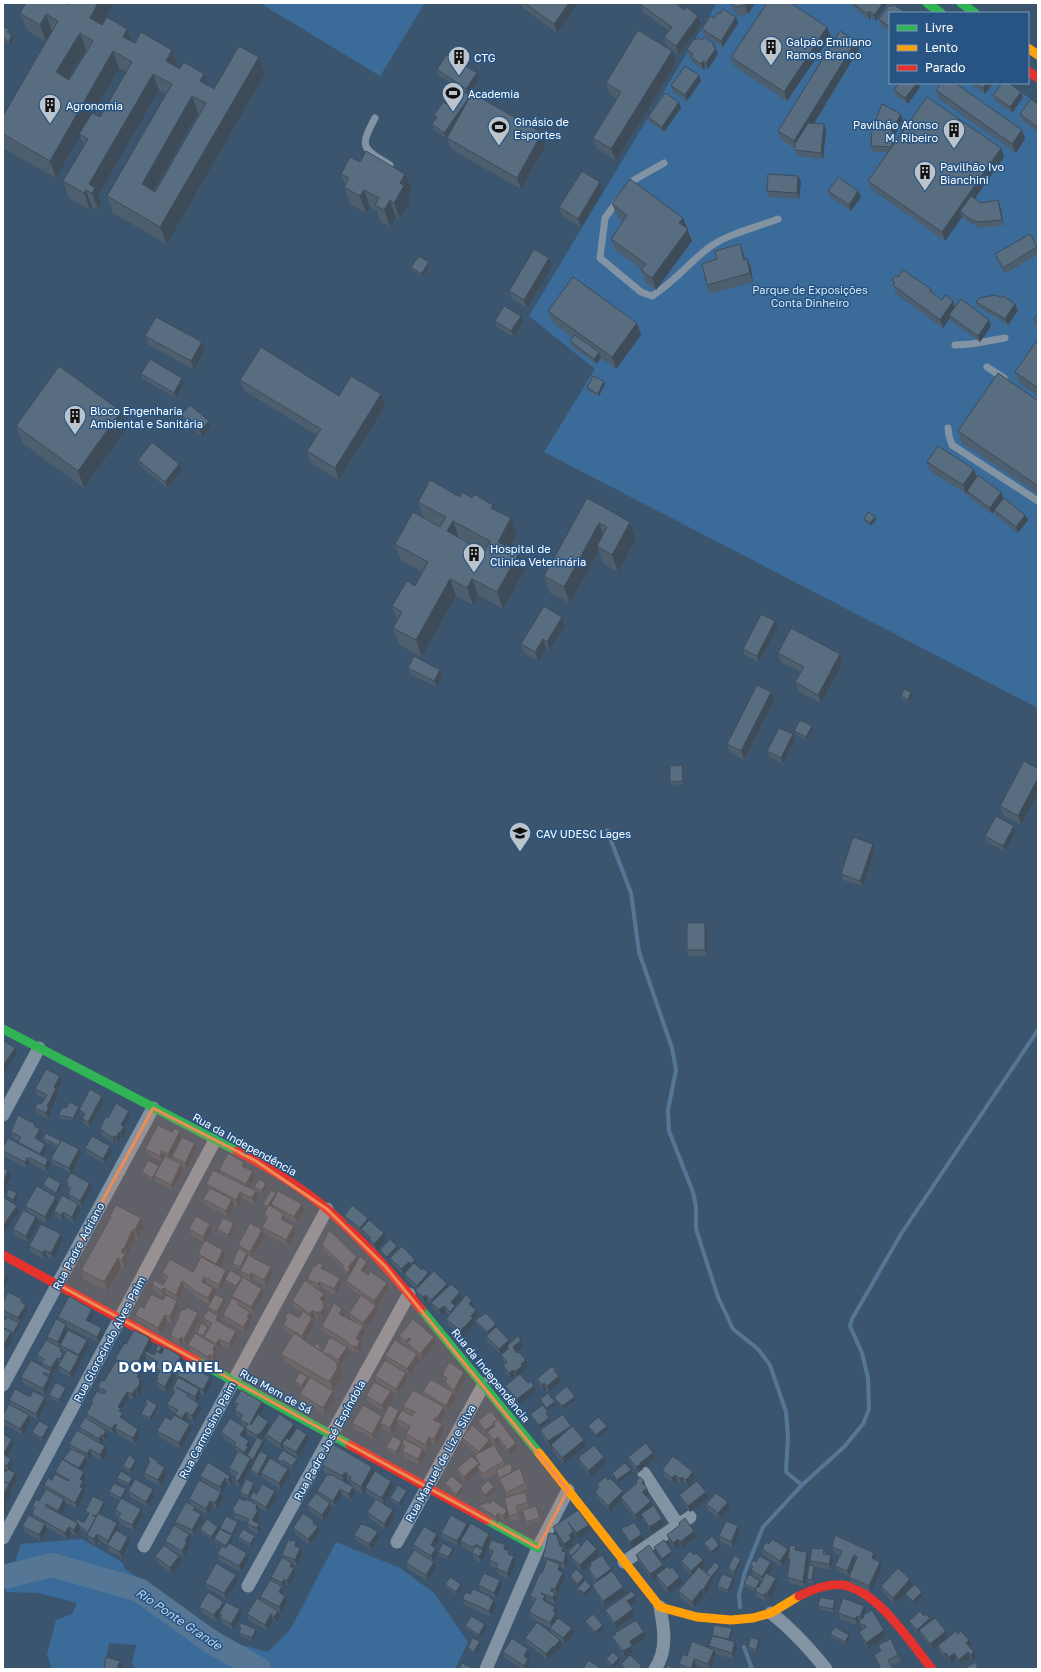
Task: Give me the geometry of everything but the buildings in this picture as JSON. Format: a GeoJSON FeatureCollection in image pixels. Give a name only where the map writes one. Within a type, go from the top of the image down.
{"type":"FeatureCollection","features":[{"type":"Feature","properties":{"kind":"street"},"geometry":{"type":"LineString","coordinates":[[926,3],[940,12]]}},
{"type":"Feature","properties":{"kind":"street"},"geometry":{"type":"LineString","coordinates":[[961,3],[974,12]]}},
{"type":"Feature","properties":{"kind":"street"},"geometry":{"type":"LineString","coordinates":[[1029,49],[1038,55]]}},
{"type":"Feature","properties":{"kind":"street"},"geometry":{"type":"LineString","coordinates":[[1029,72],[1038,78]]}},
{"type":"Feature","properties":{"kind":"street","name":"Rua da Independência"},"geometry":{"type":"LineString","coordinates":[[3,1029],[275,1172],[327,1209],[385,1266],[409,1294],[484,1384],[660,1607]]}},
{"type":"Feature","properties":{"kind":"street"},"geometry":{"type":"LineString","coordinates":[[3,1115],[39,1048]]}},
{"type":"Feature","properties":{"kind":"street","name":"Rua Padre Adriano"},"geometry":{"type":"LineString","coordinates":[[3,1385],[153,1108]]}},
{"type":"Feature","properties":{"kind":"street","name":"Rua Glorocindo Alves Paim"},"geometry":{"type":"LineString","coordinates":[[3,1538],[215,1140]]}},
{"type":"Feature","properties":{"kind":"street","name":"Rua Carmosino Paim"},"geometry":{"type":"LineString","coordinates":[[144,1546],[327,1209]]}},
{"type":"Feature","properties":{"kind":"street","name":"Rua Mem de Sá"},"geometry":{"type":"LineString","coordinates":[[3,1255],[538,1548]]}},
{"type":"Feature","properties":{"kind":"street","name":"Rua Padre José Espíndola"},"geometry":{"type":"LineString","coordinates":[[248,1586],[409,1294]]}},
{"type":"Feature","properties":{"kind":"street","name":"Rua Manuel de Liz e Silva"},"geometry":{"type":"LineString","coordinates":[[397,1542],[484,1384]]}},
{"type":"Feature","properties":{"kind":"street"},"geometry":{"type":"LineString","coordinates":[[644,1472],[678,1525]]}},
{"type":"Feature","properties":{"kind":"street"},"geometry":{"type":"LineString","coordinates":[[486,1669],[538,1548],[568,1490]]}},
{"type":"Feature","properties":{"kind":"street"},"geometry":{"type":"LineString","coordinates":[[624,1562],[690,1517]]}},
{"type":"Feature","properties":{"kind":"street"},"geometry":{"type":"LineString","coordinates":[[655,1669],[664,1648],[664,1631],[660,1607],[697,1617],[731,1620],[753,1618],[770,1613],[801,1595],[824,1586],[843,1585],[864,1593],[881,1606],[932,1669]]}},
{"type":"Feature","properties":{"kind":"street"},"geometry":{"type":"LineString","coordinates":[[770,1613],[800,1638],[826,1669]]}},
{"type":"Feature","properties":{"kind":"lane"},"geometry":{"type":"LineString","coordinates":[[374,118],[366,136],[365,145],[369,152],[390,165]]}},
{"type":"Feature","properties":{"kind":"lane"},"geometry":{"type":"LineString","coordinates":[[664,163],[634,180],[605,218],[600,258],[640,292],[652,296],[664,288],[708,248],[734,235],[778,219]]}},
{"type":"Feature","properties":{"kind":"lane"},"geometry":{"type":"LineString","coordinates":[[955,345],[1006,338]]}},
{"type":"Feature","properties":{"kind":"lane"},"geometry":{"type":"LineString","coordinates":[[987,367],[1013,384]]}},
{"type":"Feature","properties":{"kind":"lane"},"geometry":{"type":"LineString","coordinates":[[948,428],[952,444],[1038,501]]}},
{"type":"Feature","properties":{"kind":"highlighted area"},"geometry":{"type":"Polygon","coordinates":[[[153,1108],[256,1161],[327,1209],[385,1266],[568,1490],[538,1548],[57,1284],[153,1108]]]}},
{"type":"Feature","properties":{"kind":"green space"},"geometry":{"type":"Polygon","coordinates":[[[260,3],[425,3],[380,76],[260,3]]]}},
{"type":"Feature","properties":{"kind":"green space","name":"Parque de Exposições Conta Dinheiro"},"geometry":{"type":"Polygon","coordinates":[[[717,3],[890,3],[904,12],[889,12],[889,84],[1008,84],[1038,104],[1038,708],[544,452],[595,369],[529,316],[717,3]]]}},
{"type":"Feature","properties":{"kind":"green space"},"geometry":{"type":"Polygon","coordinates":[[[82,1539],[123,1563],[125,1569],[234,1643],[268,1652],[290,1630],[336,1542],[400,1568],[434,1593],[468,1642],[455,1669],[136,1669],[132,1663],[136,1645],[109,1643],[104,1669],[52,1669],[47,1655],[56,1620],[72,1614],[77,1603],[38,1593],[5,1592],[21,1544],[82,1539]]]}},
{"type":"Feature","properties":{"kind":"waterway"},"geometry":{"type":"LineString","coordinates":[[607,830],[631,893],[639,952],[672,1048],[676,1070],[668,1110],[669,1131],[693,1192],[696,1206],[696,1229],[718,1297],[733,1329],[758,1349],[770,1365],[786,1412],[788,1436],[786,1472],[802,1485]]}},
{"type":"Feature","properties":{"kind":"waterway"},"geometry":{"type":"LineString","coordinates":[[740,1607],[739,1595],[745,1572],[763,1527],[802,1485],[845,1446],[863,1424],[869,1409],[868,1378],[862,1353],[850,1326],[852,1319],[901,1234],[1038,1030]]}},
{"type":"Feature","properties":{"kind":"waterway","name":"Rio Ponte Grande"},"geometry":{"type":"LineString","coordinates":[[3,1577],[52,1565],[139,1590],[210,1641],[259,1669]]}},
{"type":"Feature","properties":{"kind":"waterway"},"geometry":{"type":"LineString","coordinates":[[744,1647],[752,1669]]}},
{"type":"Feature","properties":{"kind":"traffic: fast"},"geometry":{"type":"LineString","coordinates":[[927,3],[940,12]]}},
{"type":"Feature","properties":{"kind":"traffic: fast"},"geometry":{"type":"LineString","coordinates":[[961,3],[974,12]]}},
{"type":"Feature","properties":{"kind":"traffic: fast"},"geometry":{"type":"LineString","coordinates":[[3,1029],[237,1151]]}},
{"type":"Feature","properties":{"kind":"traffic: fast"},"geometry":{"type":"LineString","coordinates":[[421,1309],[539,1453]]}},
{"type":"Feature","properties":{"kind":"traffic: fast"},"geometry":{"type":"LineString","coordinates":[[197,1361],[350,1445]]}},
{"type":"Feature","properties":{"kind":"traffic: fast"},"geometry":{"type":"LineString","coordinates":[[487,1520],[538,1548]]}},
{"type":"Feature","properties":{"kind":"traffic: slow"},"geometry":{"type":"LineString","coordinates":[[1029,49],[1038,55]]}},
{"type":"Feature","properties":{"kind":"traffic: slow"},"geometry":{"type":"LineString","coordinates":[[539,1453],[660,1607],[697,1617],[731,1620],[753,1618],[771,1613],[799,1596]]}},
{"type":"Feature","properties":{"kind":"traffic: jam"},"geometry":{"type":"LineString","coordinates":[[1029,72],[1038,78]]}},
{"type":"Feature","properties":{"kind":"traffic: jam"},"geometry":{"type":"LineString","coordinates":[[237,1151],[284,1177],[327,1209],[353,1232],[377,1257],[421,1309]]}},
{"type":"Feature","properties":{"kind":"traffic: jam"},"geometry":{"type":"LineString","coordinates":[[3,1255],[197,1361]]}},
{"type":"Feature","properties":{"kind":"traffic: jam"},"geometry":{"type":"LineString","coordinates":[[350,1445],[487,1520]]}},
{"type":"Feature","properties":{"kind":"traffic: jam"},"geometry":{"type":"LineString","coordinates":[[799,1596],[815,1589],[832,1585],[843,1585],[856,1589],[881,1607],[904,1632],[932,1669]]}},
{"type":"Feature","properties":{"kind":"place","name":"Galpão Emiliano Ramos Branco"},"geometry":{"type":"Point","coordinates":[771,66]}},
{"type":"Feature","properties":{"kind":"place","name":"CTG"},"geometry":{"type":"Point","coordinates":[459,76]}},
{"type":"Feature","properties":{"kind":"place","name":"Academia"},"geometry":{"type":"Point","coordinates":[453,112]}},
{"type":"Feature","properties":{"kind":"place","name":"Agronomia"},"geometry":{"type":"Point","coordinates":[50,124]}},
{"type":"Feature","properties":{"kind":"place","name":"Ginásio de Esportes"},"geometry":{"type":"Point","coordinates":[499,146]}},
{"type":"Feature","properties":{"kind":"place","name":"Pavilhão Afonso M. Ribeiro"},"geometry":{"type":"Point","coordinates":[954,150]}},
{"type":"Feature","properties":{"kind":"place","name":"Pavilhão Ivo Bianchini"},"geometry":{"type":"Point","coordinates":[925,192]}},
{"type":"Feature","properties":{"kind":"place","name":"Bloco Engenharia Ambiental e Sanitária"},"geometry":{"type":"Point","coordinates":[75,436]}},
{"type":"Feature","properties":{"kind":"place","name":"Hospital de Clinica Veterinária"},"geometry":{"type":"Point","coordinates":[474,574]}},
{"type":"Feature","properties":{"kind":"place","name":"CAV UDESC Lages"},"geometry":{"type":"Point","coordinates":[520,852]}},
{"type":"Feature","properties":{"kind":"district","name":"DOM DANIEL"},"geometry":{"type":"Point","coordinates":[171,1366]}}]}
